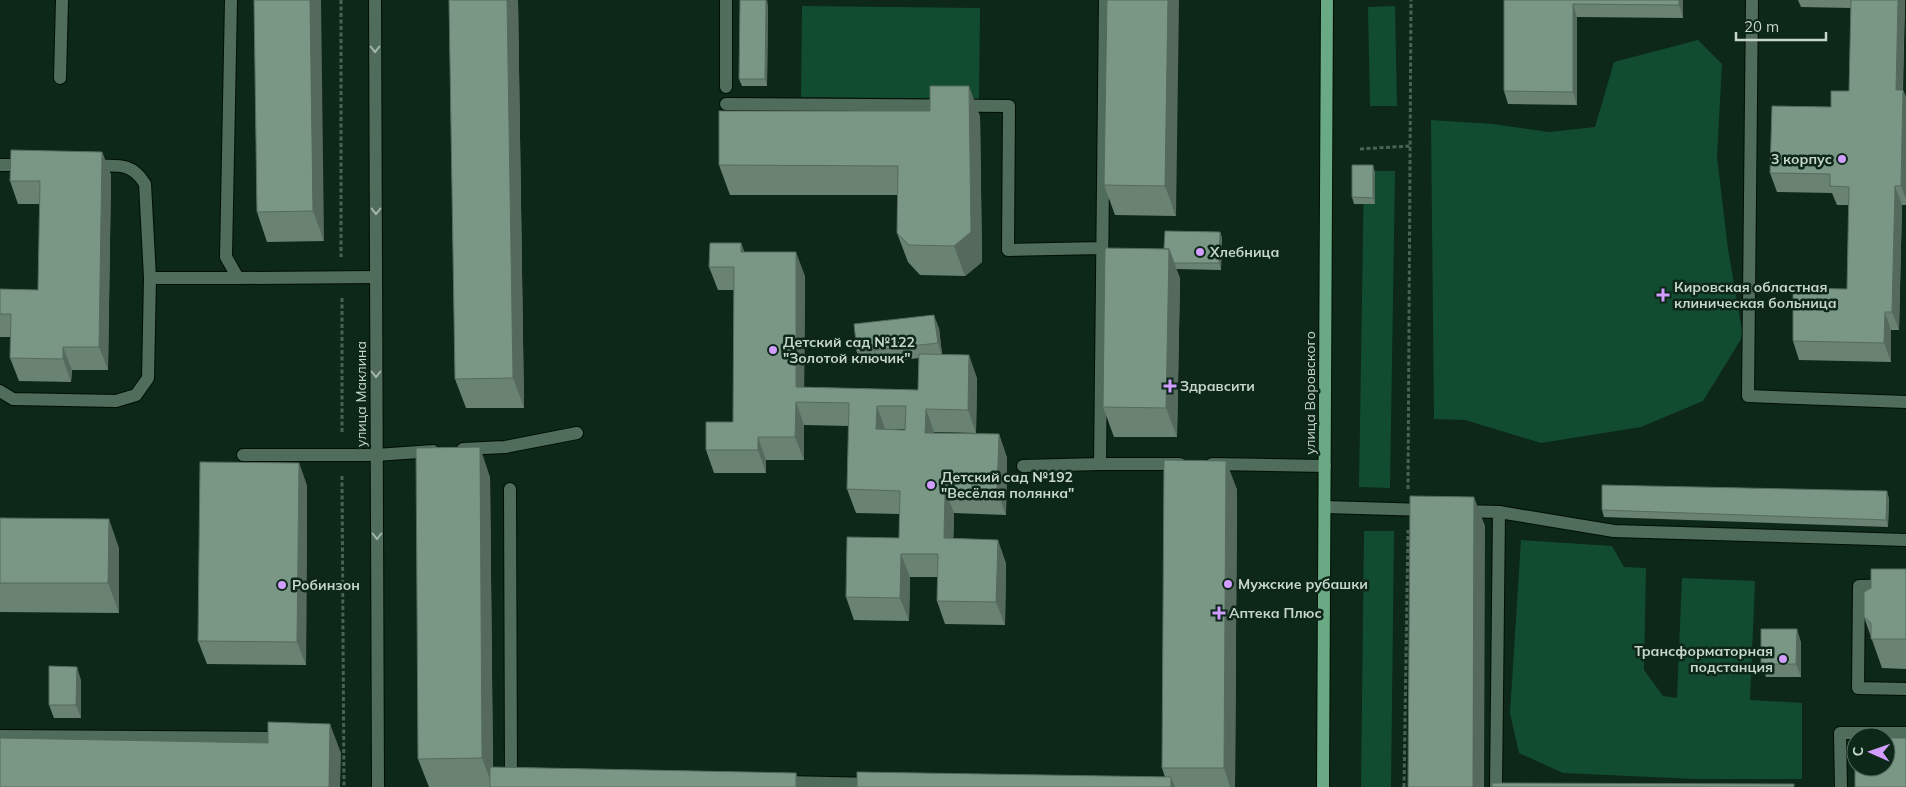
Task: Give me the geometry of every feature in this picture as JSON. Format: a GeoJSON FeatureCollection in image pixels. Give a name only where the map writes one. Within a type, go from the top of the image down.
{"type":"FeatureCollection","features":[{"type":"Feature","properties":{"kind":"main road","name":"улица Воровского"},"geometry":{"type":"LineString","coordinates":[[1323,787],[1327,0]]}},
{"type":"Feature","properties":{"kind":"street"},"geometry":{"type":"LineString","coordinates":[[60,78],[62,0]]}},
{"type":"Feature","properties":{"kind":"street"},"geometry":{"type":"LineString","coordinates":[[231,0],[226,257],[238,278]]}},
{"type":"Feature","properties":{"kind":"street","name":"улица Маклина"},"geometry":{"type":"LineString","coordinates":[[375,0],[378,787]]}},
{"type":"Feature","properties":{"kind":"street"},"geometry":{"type":"LineString","coordinates":[[726,0],[726,87]]}},
{"type":"Feature","properties":{"kind":"street"},"geometry":{"type":"LineString","coordinates":[[1100,464],[1105,0]]}},
{"type":"Feature","properties":{"kind":"street"},"geometry":{"type":"LineString","coordinates":[[1752,0],[1748,396],[1906,402]]}},
{"type":"Feature","properties":{"kind":"street"},"geometry":{"type":"LineString","coordinates":[[726,104],[1009,106],[1008,250],[1102,248]]}},
{"type":"Feature","properties":{"kind":"street"},"geometry":{"type":"LineString","coordinates":[[0,165],[39,166]]}},
{"type":"Feature","properties":{"kind":"street"},"geometry":{"type":"LineString","coordinates":[[0,391],[13,399],[116,401],[136,395],[148,378],[150,278],[145,184],[139,174],[127,166],[78,166]]}},
{"type":"Feature","properties":{"kind":"street"},"geometry":{"type":"LineString","coordinates":[[150,278],[376,277]]}},
{"type":"Feature","properties":{"kind":"street"},"geometry":{"type":"LineString","coordinates":[[244,455],[376,455],[506,447],[577,433]]}},
{"type":"Feature","properties":{"kind":"street"},"geometry":{"type":"LineString","coordinates":[[1023,466],[1100,464],[1168,469],[1251,464],[1324,466]]}},
{"type":"Feature","properties":{"kind":"street"},"geometry":{"type":"LineString","coordinates":[[510,489],[511,778],[531,778]]}},
{"type":"Feature","properties":{"kind":"street"},"geometry":{"type":"LineString","coordinates":[[1325,507],[1435,510]]}},
{"type":"Feature","properties":{"kind":"street"},"geometry":{"type":"LineString","coordinates":[[1454,510],[1499,512],[1614,531],[1906,540]]}},
{"type":"Feature","properties":{"kind":"street"},"geometry":{"type":"LineString","coordinates":[[1496,787],[1499,512]]}},
{"type":"Feature","properties":{"kind":"street"},"geometry":{"type":"LineString","coordinates":[[1906,584],[1859,586],[1858,688],[1906,689]]}},
{"type":"Feature","properties":{"kind":"street"},"geometry":{"type":"LineString","coordinates":[[1841,787],[1840,733],[1906,733]]}},
{"type":"Feature","properties":{"kind":"street"},"geometry":{"type":"LineString","coordinates":[[0,736],[276,738]]}},
{"type":"Feature","properties":{"kind":"street"},"geometry":{"type":"LineString","coordinates":[[774,782],[842,785],[891,784]]}},
{"type":"Feature","properties":{"kind":"path"},"geometry":{"type":"LineString","coordinates":[[341,0],[344,787]]}},
{"type":"Feature","properties":{"kind":"path"},"geometry":{"type":"LineString","coordinates":[[1404,787],[1408,509],[1411,0]]}},
{"type":"Feature","properties":{"kind":"path"},"geometry":{"type":"LineString","coordinates":[[1360,149],[1410,146]]}},
{"type":"Feature","properties":{"kind":"green space"},"geometry":{"type":"Polygon","coordinates":[[[802,6],[980,8],[979,99],[801,97],[802,6]]]}},
{"type":"Feature","properties":{"kind":"green space"},"geometry":{"type":"Polygon","coordinates":[[[1395,6],[1397,106],[1370,106],[1368,7],[1395,6]]]}},
{"type":"Feature","properties":{"kind":"green space"},"geometry":{"type":"Polygon","coordinates":[[[1698,40],[1722,64],[1717,157],[1728,249],[1743,336],[1703,401],[1641,427],[1541,443],[1465,420],[1434,419],[1431,120],[1492,124],[1549,132],[1595,127],[1614,62],[1698,40]]]}},
{"type":"Feature","properties":{"kind":"green space"},"geometry":{"type":"Polygon","coordinates":[[[1364,171],[1395,171],[1390,488],[1359,487],[1364,171]]]}},
{"type":"Feature","properties":{"kind":"green space"},"geometry":{"type":"Polygon","coordinates":[[[1364,531],[1394,531],[1391,787],[1361,787],[1364,531]]]}},
{"type":"Feature","properties":{"kind":"green space"},"geometry":{"type":"Polygon","coordinates":[[[1521,540],[1612,546],[1624,567],[1646,568],[1644,670],[1663,696],[1677,698],[1682,578],[1755,581],[1750,700],[1802,703],[1802,779],[1696,779],[1563,773],[1519,753],[1510,713],[1521,540]]]}},
{"type":"Feature","properties":{"kind":"building"},"geometry":{"type":"Polygon","coordinates":[[[254,0],[310,0],[313,211],[257,212],[254,0]]]}},
{"type":"Feature","properties":{"kind":"building"},"geometry":{"type":"Polygon","coordinates":[[[449,0],[507,0],[513,378],[455,379],[449,0]]]}},
{"type":"Feature","properties":{"kind":"building"},"geometry":{"type":"Polygon","coordinates":[[[740,0],[766,0],[765,79],[739,79],[740,0]]]}},
{"type":"Feature","properties":{"kind":"building"},"geometry":{"type":"Polygon","coordinates":[[[1107,0],[1168,0],[1165,186],[1104,185],[1107,0]]]}},
{"type":"Feature","properties":{"kind":"building"},"geometry":{"type":"Polygon","coordinates":[[[1504,0],[1679,0],[1679,5],[1573,4],[1573,92],[1504,91],[1504,0]]]}},
{"type":"Feature","properties":{"kind":"building","name":"3 корпус"},"geometry":{"type":"Polygon","coordinates":[[[1851,0],[1898,0],[1896,90],[1903,90],[1901,186],[1895,186],[1892,312],[1885,312],[1884,343],[1793,341],[1793,288],[1847,289],[1849,187],[1830,186],[1830,174],[1770,173],[1772,106],[1831,107],[1831,91],[1849,91],[1851,0]]]}},
{"type":"Feature","properties":{"kind":"building"},"geometry":{"type":"Polygon","coordinates":[[[930,86],[969,86],[971,232],[954,246],[909,245],[897,233],[898,166],[719,165],[719,111],[930,111],[930,86]]]}},
{"type":"Feature","properties":{"kind":"building"},"geometry":{"type":"Polygon","coordinates":[[[11,150],[102,152],[99,347],[63,347],[63,359],[10,358],[11,314],[0,314],[0,289],[38,290],[40,181],[10,181],[11,150]]]}},
{"type":"Feature","properties":{"kind":"building"},"geometry":{"type":"Polygon","coordinates":[[[1352,165],[1373,165],[1373,198],[1352,197],[1352,165]]]}},
{"type":"Feature","properties":{"kind":"building"},"geometry":{"type":"Polygon","coordinates":[[[1165,231],[1220,232],[1219,263],[1174,263],[1169,249],[1164,249],[1165,231]]]}},
{"type":"Feature","properties":{"kind":"building"},"geometry":{"type":"Polygon","coordinates":[[[710,243],[741,243],[741,252],[796,252],[796,387],[918,390],[919,354],[969,355],[968,410],[926,409],[925,433],[999,434],[997,492],[945,490],[944,538],[998,540],[996,602],[937,601],[938,554],[901,554],[900,598],[846,597],[847,537],[899,538],[900,491],[847,489],[849,403],[796,402],[795,437],[758,437],[758,450],[706,450],[706,422],[733,422],[734,267],[709,267],[710,243]],[[877,406],[876,429],[905,430],[906,406],[877,406]]]}},
{"type":"Feature","properties":{"kind":"building"},"geometry":{"type":"Polygon","coordinates":[[[1105,248],[1169,249],[1166,408],[1103,407],[1105,248]]]}},
{"type":"Feature","properties":{"kind":"building"},"geometry":{"type":"Polygon","coordinates":[[[934,315],[938,343],[857,352],[854,324],[934,315]]]}},
{"type":"Feature","properties":{"kind":"building"},"geometry":{"type":"Polygon","coordinates":[[[480,447],[482,758],[418,759],[416,448],[480,447]]]}},
{"type":"Feature","properties":{"kind":"building"},"geometry":{"type":"Polygon","coordinates":[[[1164,460],[1226,461],[1224,768],[1162,768],[1164,460]]]}},
{"type":"Feature","properties":{"kind":"building"},"geometry":{"type":"Polygon","coordinates":[[[200,462],[299,463],[297,642],[198,641],[200,462]]]}},
{"type":"Feature","properties":{"kind":"building"},"geometry":{"type":"Polygon","coordinates":[[[1602,485],[1887,491],[1886,520],[1602,510],[1602,485]]]}},
{"type":"Feature","properties":{"kind":"building"},"geometry":{"type":"Polygon","coordinates":[[[1410,496],[1474,497],[1473,787],[1408,787],[1410,496]]]}},
{"type":"Feature","properties":{"kind":"building"},"geometry":{"type":"Polygon","coordinates":[[[0,518],[109,519],[108,583],[0,583],[0,518]]]}},
{"type":"Feature","properties":{"kind":"building"},"geometry":{"type":"Polygon","coordinates":[[[1871,569],[1906,569],[1906,639],[1871,639],[1871,623],[1864,617],[1864,592],[1871,588],[1871,569]]]}},
{"type":"Feature","properties":{"kind":"building"},"geometry":{"type":"Polygon","coordinates":[[[1761,629],[1797,629],[1796,664],[1761,664],[1761,629]]]}},
{"type":"Feature","properties":{"kind":"building"},"geometry":{"type":"Polygon","coordinates":[[[49,666],[77,667],[76,705],[49,705],[49,666]]]}},
{"type":"Feature","properties":{"kind":"building"},"geometry":{"type":"Polygon","coordinates":[[[268,722],[330,724],[329,787],[0,787],[0,738],[268,743],[268,722]]]}},
{"type":"Feature","properties":{"kind":"building"},"geometry":{"type":"Polygon","coordinates":[[[1896,738],[1906,738],[1906,787],[1855,787],[1855,777],[1896,777],[1896,738]]]}},
{"type":"Feature","properties":{"kind":"building"},"geometry":{"type":"Polygon","coordinates":[[[490,767],[796,773],[796,787],[490,787],[490,767]]]}},
{"type":"Feature","properties":{"kind":"building"},"geometry":{"type":"Polygon","coordinates":[[[857,772],[1171,777],[1171,787],[857,787],[857,772]]]}},
{"type":"Feature","properties":{"kind":"building"},"geometry":{"type":"Polygon","coordinates":[[[1492,783],[1794,784],[1794,787],[1492,787],[1492,783]]]}},
{"type":"Feature","properties":{"kind":"place","name":"3 корпус"},"geometry":{"type":"Point","coordinates":[1842,159]}},
{"type":"Feature","properties":{"kind":"place","name":"Хлебница"},"geometry":{"type":"Point","coordinates":[1200,252]}},
{"type":"Feature","properties":{"kind":"place","name":"Кировская областная клиническая больница"},"geometry":{"type":"Point","coordinates":[1663,295]}},
{"type":"Feature","properties":{"kind":"place","name":"Детский сад №122 \"Золотой ключик\""},"geometry":{"type":"Point","coordinates":[773,350]}},
{"type":"Feature","properties":{"kind":"place","name":"Здравсити"},"geometry":{"type":"Point","coordinates":[1170,386]}},
{"type":"Feature","properties":{"kind":"place","name":"Детский сад №192 \"Весёлая полянка\""},"geometry":{"type":"Point","coordinates":[931,485]}},
{"type":"Feature","properties":{"kind":"place","name":"Мужские рубашки"},"geometry":{"type":"Point","coordinates":[1228,584]}},
{"type":"Feature","properties":{"kind":"place","name":"Робинзон"},"geometry":{"type":"Point","coordinates":[282,585]}},
{"type":"Feature","properties":{"kind":"place","name":"Аптека Плюс"},"geometry":{"type":"Point","coordinates":[1219,613]}},
{"type":"Feature","properties":{"kind":"place","name":"Трансформаторная подстанция"},"geometry":{"type":"Point","coordinates":[1783,659]}}]}
